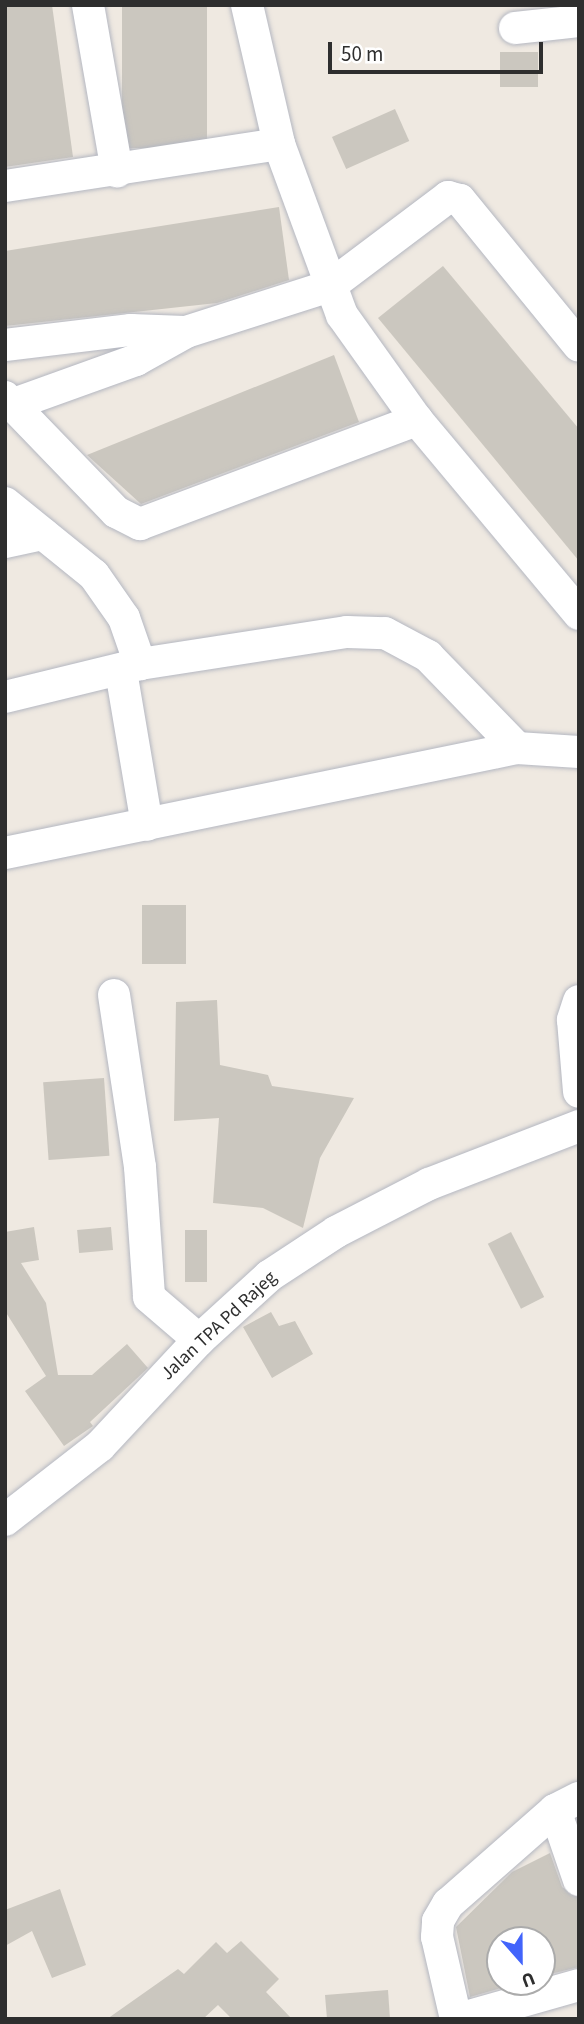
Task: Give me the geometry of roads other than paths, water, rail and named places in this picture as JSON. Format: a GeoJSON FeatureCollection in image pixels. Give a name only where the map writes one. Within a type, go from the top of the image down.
{"type":"FeatureCollection","features":[{"type":"Feature","properties":{"kind":"street"},"geometry":{"type":"LineString","coordinates":[[88,5],[117,172]]}},
{"type":"Feature","properties":{"kind":"street"},"geometry":{"type":"LineString","coordinates":[[247,5],[279,144],[342,315],[416,420],[579,614]]}},
{"type":"Feature","properties":{"kind":"street"},"geometry":{"type":"LineString","coordinates":[[515,28],[579,21]]}},
{"type":"Feature","properties":{"kind":"street"},"geometry":{"type":"LineString","coordinates":[[5,186],[117,172],[279,144]]}},
{"type":"Feature","properties":{"kind":"street"},"geometry":{"type":"LineString","coordinates":[[416,420],[140,524],[116,512],[8,401],[136,360],[186,332],[330,286],[448,197],[460,200],[579,346]]}},
{"type":"Feature","properties":{"kind":"street"},"geometry":{"type":"LineString","coordinates":[[5,345],[131,330],[186,332]]}},
{"type":"Feature","properties":{"kind":"street"},"geometry":{"type":"LineString","coordinates":[[5,503],[94,575],[124,618],[147,825]]}},
{"type":"Feature","properties":{"kind":"street"},"geometry":{"type":"LineString","coordinates":[[5,542],[43,534]]}},
{"type":"Feature","properties":{"kind":"street"},"geometry":{"type":"LineString","coordinates":[[5,697],[130,668],[347,632],[385,633],[428,656],[517,748]]}},
{"type":"Feature","properties":{"kind":"street"},"geometry":{"type":"LineString","coordinates":[[5,853],[517,748],[569,752]]}},
{"type":"Feature","properties":{"kind":"street"},"geometry":{"type":"LineString","coordinates":[[114,995],[140,1167],[149,1297],[199,1340]]}},
{"type":"Feature","properties":{"kind":"street"},"geometry":{"type":"LineString","coordinates":[[579,1001],[573,1020],[579,1092]]}},
{"type":"Feature","properties":{"kind":"street","name":"Jalan TPA Pd Rajeg"},"geometry":{"type":"LineString","coordinates":[[5,1520],[100,1446],[199,1340],[269,1276],[336,1232],[429,1184],[579,1126]]}},
{"type":"Feature","properties":{"kind":"street"},"geometry":{"type":"LineString","coordinates":[[567,1804],[579,1880]]}},
{"type":"Feature","properties":{"kind":"street"},"geometry":{"type":"LineString","coordinates":[[567,1804],[448,1904],[438,1921],[437,1937],[458,2019],[579,1985]]}}]}
